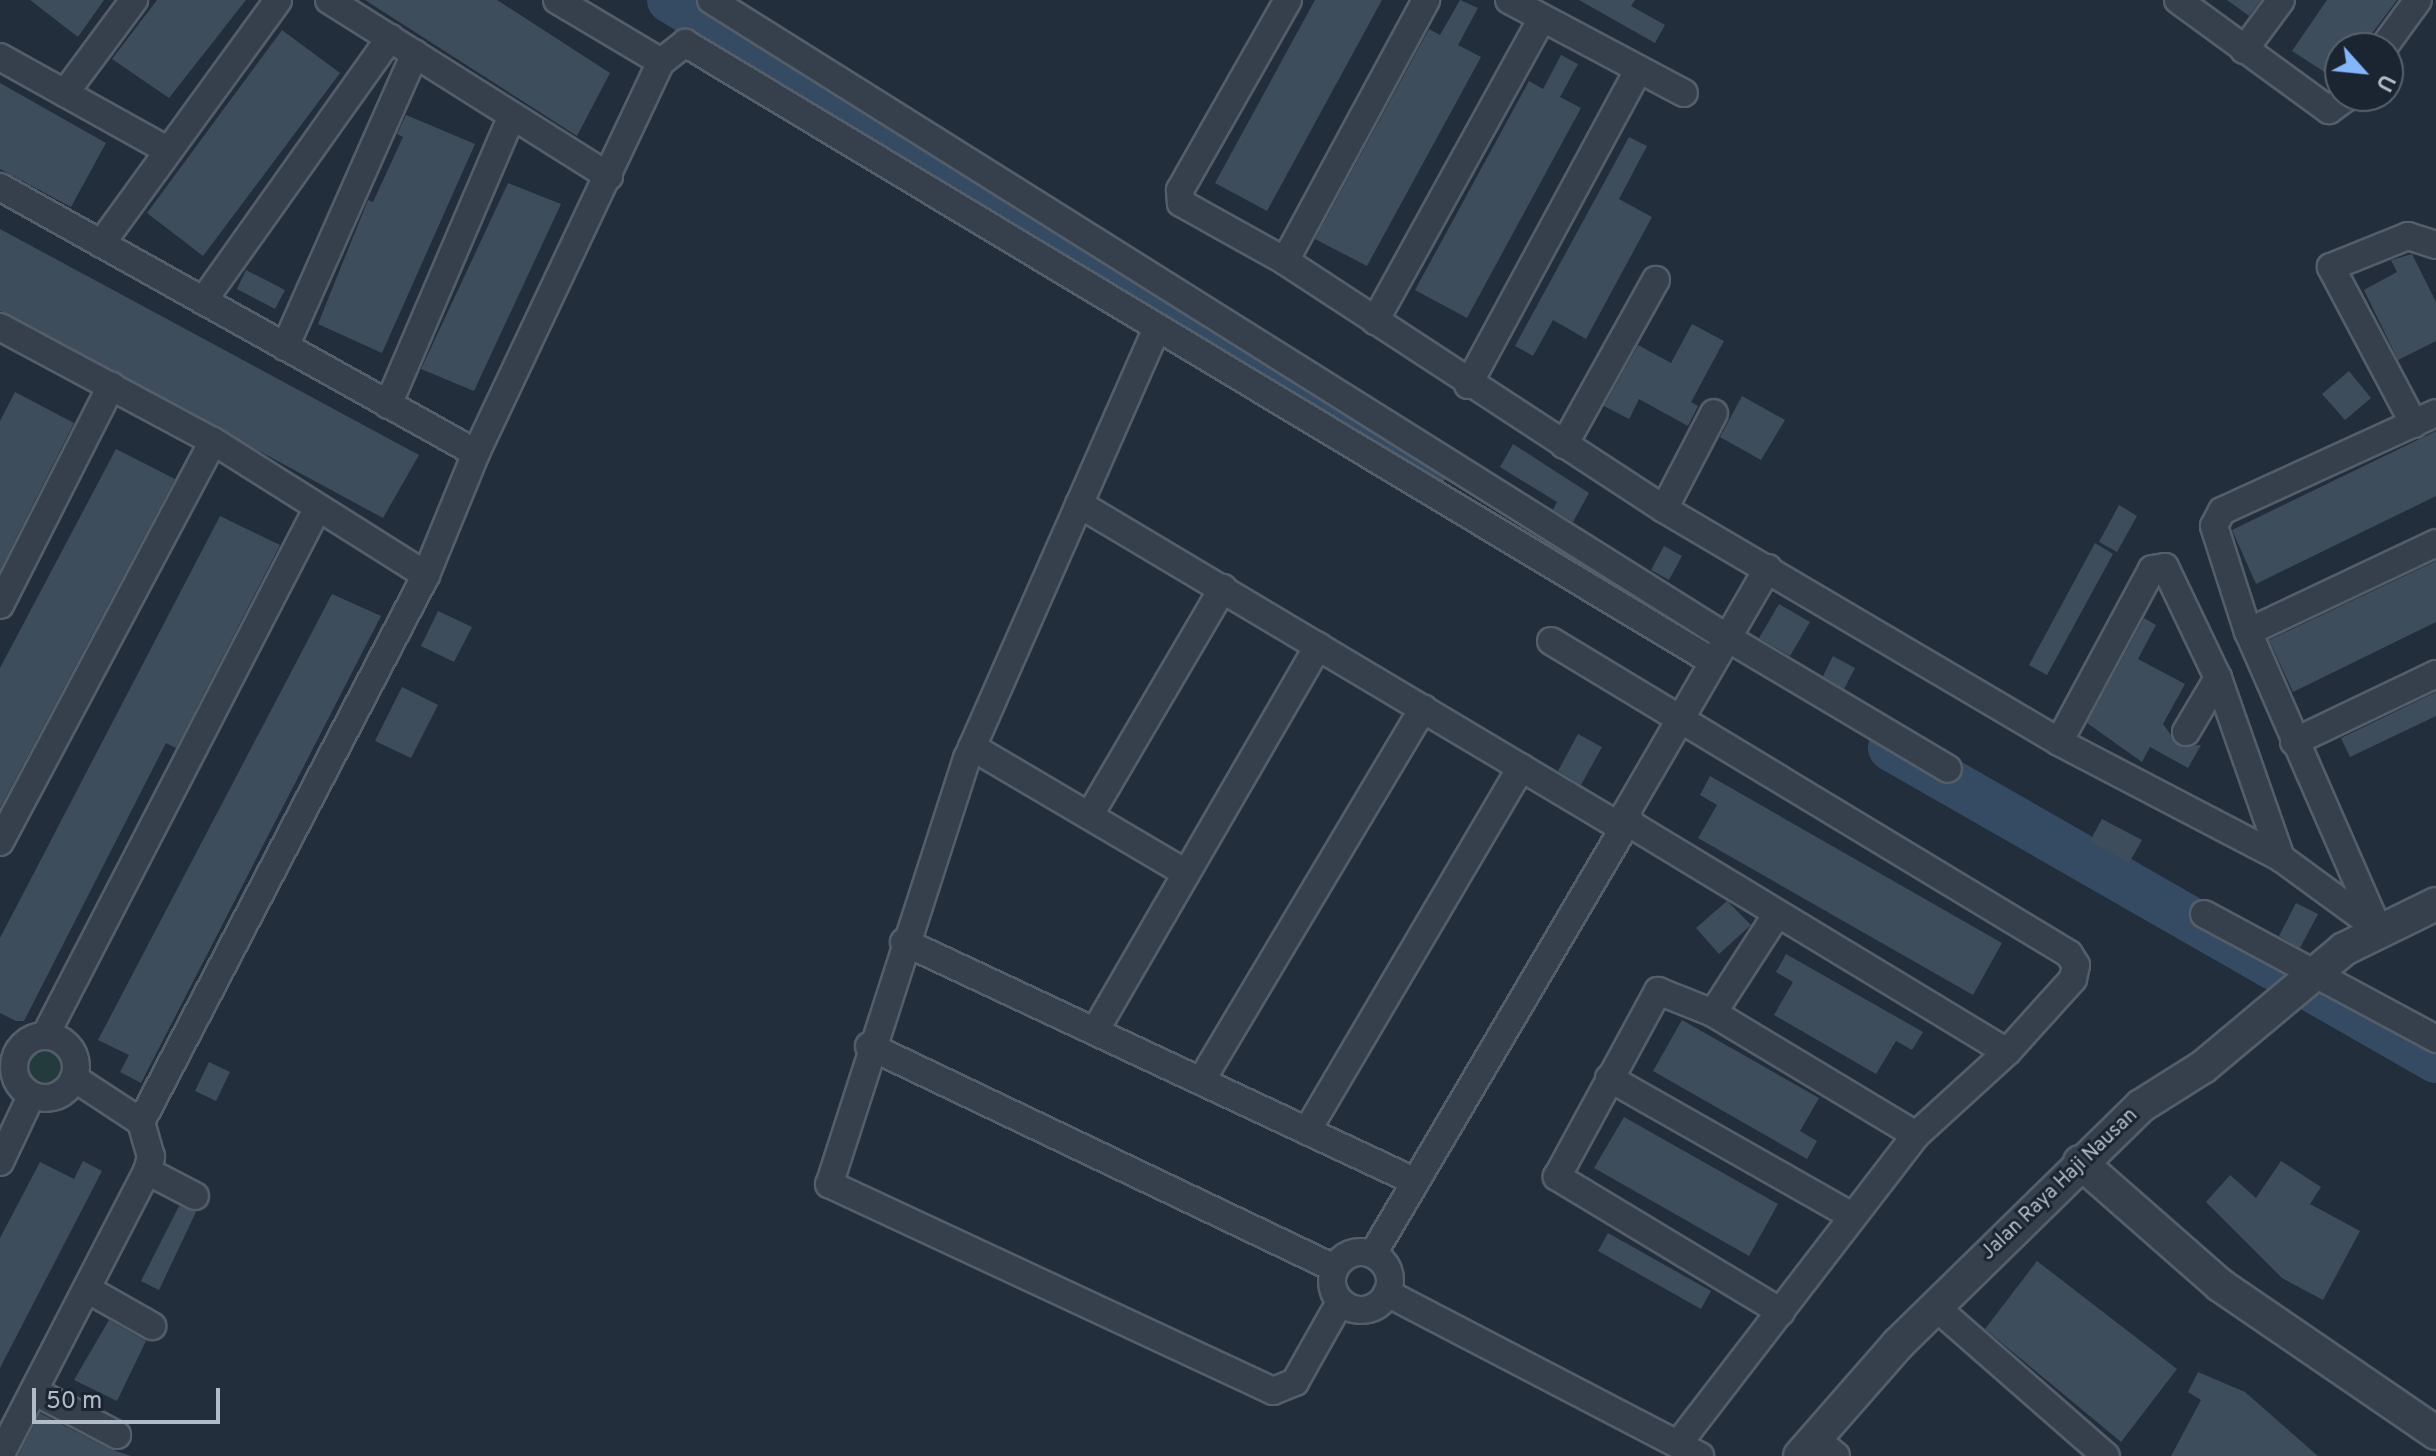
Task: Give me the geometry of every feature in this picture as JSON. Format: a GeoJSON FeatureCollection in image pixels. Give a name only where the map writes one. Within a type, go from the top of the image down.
{"type":"FeatureCollection","features":[{"type":"Feature","properties":{"kind":"street"},"geometry":{"type":"LineString","coordinates":[[65,93],[134,0]]}},
{"type":"Feature","properties":{"kind":"street"},"geometry":{"type":"LineString","coordinates":[[101,244],[278,0]]}},
{"type":"Feature","properties":{"kind":"street"},"geometry":{"type":"LineString","coordinates":[[329,0],[609,176]]}},
{"type":"Feature","properties":{"kind":"street"},"geometry":{"type":"LineString","coordinates":[[557,0],[661,62]]}},
{"type":"Feature","properties":{"kind":"street"},"geometry":{"type":"LineString","coordinates":[[711,0],[1726,637],[1948,769]]}},
{"type":"Feature","properties":{"kind":"street"},"geometry":{"type":"LineString","coordinates":[[1288,0],[1179,197],[1285,261],[1468,385],[1664,509],[2059,742],[2281,858],[2378,929]]}},
{"type":"Feature","properties":{"kind":"street"},"geometry":{"type":"LineString","coordinates":[[1285,261],[1426,0]]}},
{"type":"Feature","properties":{"kind":"street"},"geometry":{"type":"LineString","coordinates":[[1509,0],[1684,93]]}},
{"type":"Feature","properties":{"kind":"street"},"geometry":{"type":"LineString","coordinates":[[2178,0],[2324,106]]}},
{"type":"Feature","properties":{"kind":"street"},"geometry":{"type":"LineString","coordinates":[[2244,50],[2281,0]]}},
{"type":"Feature","properties":{"kind":"street"},"geometry":{"type":"LineString","coordinates":[[2395,32],[2418,0]]}},
{"type":"Feature","properties":{"kind":"street"},"geometry":{"type":"LineString","coordinates":[[1375,321],[1542,18]]}},
{"type":"Feature","properties":{"kind":"street"},"geometry":{"type":"LineString","coordinates":[[203,301],[390,38]]}},
{"type":"Feature","properties":{"kind":"street"},"geometry":{"type":"LineString","coordinates":[[141,1122],[426,575],[476,453],[661,62],[685,43],[717,58],[1157,328],[1712,661]]}},
{"type":"Feature","properties":{"kind":"street"},"geometry":{"type":"LineString","coordinates":[[285,347],[415,54]]}},
{"type":"Feature","properties":{"kind":"street"},"geometry":{"type":"LineString","coordinates":[[0,57],[167,150]]}},
{"type":"Feature","properties":{"kind":"street"},"geometry":{"type":"LineString","coordinates":[[1468,385],[1639,69]]}},
{"type":"Feature","properties":{"kind":"street"},"geometry":{"type":"LineString","coordinates":[[388,405],[512,116]]}},
{"type":"Feature","properties":{"kind":"street"},"geometry":{"type":"LineString","coordinates":[[0,187],[476,453]]}},
{"type":"Feature","properties":{"kind":"street"},"geometry":{"type":"LineString","coordinates":[[2378,929],[2248,632],[2216,519],[2425,418],[2331,267],[2408,236],[2436,245]]}},
{"type":"Feature","properties":{"kind":"street"},"geometry":{"type":"LineString","coordinates":[[1564,445],[1656,280]]}},
{"type":"Feature","properties":{"kind":"street"},"geometry":{"type":"LineString","coordinates":[[1157,328],[972,747],[869,1046],[829,1184],[1273,1391],[1295,1382],[1340,1302]]}},
{"type":"Feature","properties":{"kind":"street"},"geometry":{"type":"LineString","coordinates":[[3,336],[111,386],[213,441],[316,511],[426,575]]}},
{"type":"Feature","properties":{"kind":"street"},"geometry":{"type":"LineString","coordinates":[[0,605],[111,386]]}},
{"type":"Feature","properties":{"kind":"street"},"geometry":{"type":"LineString","coordinates":[[1664,509],[1714,413]]}},
{"type":"Feature","properties":{"kind":"street"},"geometry":{"type":"LineString","coordinates":[[0,842],[213,441]]}},
{"type":"Feature","properties":{"kind":"street"},"geometry":{"type":"LineString","coordinates":[[1079,504],[1521,767],[1626,824],[2007,1052]]}},
{"type":"Feature","properties":{"kind":"street"},"geometry":{"type":"LineString","coordinates":[[74,1078],[53,1099],[31,1096],[16,1077],[10,1044],[46,1034],[316,511]]}},
{"type":"Feature","properties":{"kind":"street"},"geometry":{"type":"LineString","coordinates":[[2248,632],[2436,543]]}},
{"type":"Feature","properties":{"kind":"street"},"geometry":{"type":"LineString","coordinates":[[2059,742],[2155,566],[2172,575],[2218,678],[2281,858]]}},
{"type":"Feature","properties":{"kind":"street"},"geometry":{"type":"LineString","coordinates":[[1373,1254],[1626,824],[1625,805],[1768,568]]}},
{"type":"Feature","properties":{"kind":"street"},"geometry":{"type":"LineString","coordinates":[[1091,813],[1223,588]]}},
{"type":"Feature","properties":{"kind":"street"},"geometry":{"type":"LineString","coordinates":[[1387,1293],[1690,1449],[1781,1312],[1916,1135],[2007,1052],[2073,979],[2069,954],[1551,641]]}},
{"type":"Feature","properties":{"kind":"street"},"geometry":{"type":"LineString","coordinates":[[1095,1031],[1318,646]]}},
{"type":"Feature","properties":{"kind":"street"},"geometry":{"type":"LineString","coordinates":[[2294,742],[2436,674]]}},
{"type":"Feature","properties":{"kind":"street"},"geometry":{"type":"LineString","coordinates":[[2186,732],[2218,678]]}},
{"type":"Feature","properties":{"kind":"street"},"geometry":{"type":"LineString","coordinates":[[1201,1081],[1423,708]]}},
{"type":"Feature","properties":{"kind":"street"},"geometry":{"type":"LineString","coordinates":[[972,747],[1091,813],[1186,873]]}},
{"type":"Feature","properties":{"kind":"street"},"geometry":{"type":"LineString","coordinates":[[1307,1131],[1521,767]]}},
{"type":"Feature","properties":{"kind":"street","name":"Jalan Raya Haji Nausan"},"geometry":{"type":"LineString","coordinates":[[1817,1450],[1898,1344],[1938,1309],[2080,1162],[2315,973],[2378,929],[2436,904]]}},
{"type":"Feature","properties":{"kind":"street"},"geometry":{"type":"LineString","coordinates":[[1713,1013],[1777,914]]}},
{"type":"Feature","properties":{"kind":"street"},"geometry":{"type":"LineString","coordinates":[[2204,914],[2436,1039]]}},
{"type":"Feature","properties":{"kind":"street"},"geometry":{"type":"LineString","coordinates":[[904,942],[1416,1182]]}},
{"type":"Feature","properties":{"kind":"street"},"geometry":{"type":"LineString","coordinates":[[1781,1312],[1560,1181],[1557,1168],[1658,991],[1713,1013],[1916,1135]]}},
{"type":"Feature","properties":{"kind":"street"},"geometry":{"type":"LineString","coordinates":[[0,1456],[147,1171],[151,1157],[141,1122],[74,1078],[68,1048],[46,1034]]}},
{"type":"Feature","properties":{"kind":"street"},"geometry":{"type":"LineString","coordinates":[[869,1046],[1334,1268]]}},
{"type":"Feature","properties":{"kind":"street"},"geometry":{"type":"LineString","coordinates":[[1609,1078],[1852,1216]]}},
{"type":"Feature","properties":{"kind":"street"},"geometry":{"type":"LineString","coordinates":[[0,1162],[31,1096]]}},
{"type":"Feature","properties":{"kind":"street"},"geometry":{"type":"LineString","coordinates":[[2080,1162],[2220,1285],[2436,1433]]}},
{"type":"Feature","properties":{"kind":"street"},"geometry":{"type":"LineString","coordinates":[[147,1171],[195,1196]]}},
{"type":"Feature","properties":{"kind":"street"},"geometry":{"type":"LineString","coordinates":[[1347,1254],[1373,1254],[1387,1267],[1387,1293],[1366,1310],[1340,1302],[1332,1286],[1334,1268],[1347,1254]]}},
{"type":"Feature","properties":{"kind":"street"},"geometry":{"type":"LineString","coordinates":[[87,1289],[152,1326]]}},
{"type":"Feature","properties":{"kind":"street"},"geometry":{"type":"LineString","coordinates":[[1938,1309],[2106,1456]]}},
{"type":"Feature","properties":{"kind":"street"},"geometry":{"type":"LineString","coordinates":[[34,1391],[117,1435]]}},
{"type":"Feature","properties":{"kind":"green space"},"geometry":{"type":"Polygon","coordinates":[[[671,0],[711,0],[1711,636],[1037,227],[671,0]]]}},
{"type":"Feature","properties":{"kind":"green space"},"geometry":{"type":"Polygon","coordinates":[[[45,1036],[57,1038],[67,1045],[74,1055],[74,1079],[67,1089],[57,1096],[45,1098],[33,1096],[23,1089],[16,1079],[14,1067],[16,1055],[23,1045],[33,1038],[45,1036]]]}},
{"type":"Feature","properties":{"kind":"building"},"geometry":{"type":"Polygon","coordinates":[[[30,0],[104,0],[78,37],[30,0]]]}},
{"type":"Feature","properties":{"kind":"building"},"geometry":{"type":"Polygon","coordinates":[[[157,0],[246,0],[169,98],[112,59],[157,0]]]}},
{"type":"Feature","properties":{"kind":"building"},"geometry":{"type":"Polygon","coordinates":[[[365,0],[497,0],[610,73],[577,136],[365,0]]]}},
{"type":"Feature","properties":{"kind":"building"},"geometry":{"type":"Polygon","coordinates":[[[1315,0],[1382,0],[1267,211],[1215,183],[1315,0]]]}},
{"type":"Feature","properties":{"kind":"building"},"geometry":{"type":"Polygon","coordinates":[[[1460,0],[1478,8],[1458,45],[1481,57],[1367,266],[1315,239],[1429,29],[1440,35],[1460,0]]]}},
{"type":"Feature","properties":{"kind":"building"},"geometry":{"type":"Polygon","coordinates":[[[1579,0],[1635,0],[1631,6],[1665,25],[1655,43],[1579,0]]]}},
{"type":"Feature","properties":{"kind":"building"},"geometry":{"type":"Polygon","coordinates":[[[2227,0],[2261,0],[2249,16],[2227,0]]]}},
{"type":"Feature","properties":{"kind":"building"},"geometry":{"type":"Polygon","coordinates":[[[2327,0],[2397,0],[2373,32],[2324,32],[2324,72],[2292,51],[2327,0]]]}},
{"type":"Feature","properties":{"kind":"building"},"geometry":{"type":"Polygon","coordinates":[[[282,30],[340,73],[203,256],[147,213],[282,30]]]}},
{"type":"Feature","properties":{"kind":"building"},"geometry":{"type":"Polygon","coordinates":[[[1561,55],[1578,64],[1560,97],[1581,108],[1467,318],[1415,290],[1529,81],[1543,89],[1561,55]]]}},
{"type":"Feature","properties":{"kind":"building"},"geometry":{"type":"Polygon","coordinates":[[[0,83],[106,143],[71,207],[0,169],[0,83]]]}},
{"type":"Feature","properties":{"kind":"building"},"geometry":{"type":"Polygon","coordinates":[[[406,115],[475,144],[382,353],[318,324],[368,200],[373,202],[403,137],[397,134],[406,115]]]}},
{"type":"Feature","properties":{"kind":"building"},"geometry":{"type":"Polygon","coordinates":[[[1629,137],[1647,146],[1619,199],[1652,217],[1586,339],[1553,320],[1533,356],[1515,346],[1629,137]]]}},
{"type":"Feature","properties":{"kind":"building"},"geometry":{"type":"Polygon","coordinates":[[[508,183],[561,204],[474,391],[421,369],[508,183]]]}},
{"type":"Feature","properties":{"kind":"building"},"geometry":{"type":"Polygon","coordinates":[[[0,229],[419,455],[383,518],[0,311],[0,229]]]}},
{"type":"Feature","properties":{"kind":"building"},"geometry":{"type":"Polygon","coordinates":[[[2412,254],[2436,302],[2436,341],[2398,360],[2364,290],[2397,272],[2391,260],[2412,254]]]}},
{"type":"Feature","properties":{"kind":"building"},"geometry":{"type":"Polygon","coordinates":[[[246,270],[285,290],[275,309],[237,289],[246,270]]]}},
{"type":"Feature","properties":{"kind":"building"},"geometry":{"type":"Polygon","coordinates":[[[1692,324],[1724,341],[1691,402],[1698,406],[1688,426],[1639,399],[1629,419],[1604,406],[1638,345],[1671,363],[1692,324]]]}},
{"type":"Feature","properties":{"kind":"building"},"geometry":{"type":"Polygon","coordinates":[[[2349,371],[2371,398],[2345,420],[2322,394],[2349,371]]]}},
{"type":"Feature","properties":{"kind":"building"},"geometry":{"type":"Polygon","coordinates":[[[15,392],[74,423],[0,570],[0,421],[15,392]]]}},
{"type":"Feature","properties":{"kind":"building"},"geometry":{"type":"Polygon","coordinates":[[[1742,396],[1785,420],[1761,460],[1720,437],[1742,396]]]}},
{"type":"Feature","properties":{"kind":"building"},"geometry":{"type":"Polygon","coordinates":[[[2436,431],[2436,496],[2256,584],[2232,530],[2436,431]]]}},
{"type":"Feature","properties":{"kind":"building"},"geometry":{"type":"Polygon","coordinates":[[[1513,444],[1589,493],[1573,522],[1553,510],[1557,502],[1500,467],[1513,444]]]}},
{"type":"Feature","properties":{"kind":"building"},"geometry":{"type":"Polygon","coordinates":[[[116,449],[175,479],[0,808],[0,668],[116,449]]]}},
{"type":"Feature","properties":{"kind":"building"},"geometry":{"type":"Polygon","coordinates":[[[2119,505],[2137,516],[2117,552],[2099,542],[2119,505]]]}},
{"type":"Feature","properties":{"kind":"building"},"geometry":{"type":"Polygon","coordinates":[[[220,516],[280,545],[176,748],[166,743],[24,1021],[16,1021],[0,1013],[0,938],[220,516]]]}},
{"type":"Feature","properties":{"kind":"building"},"geometry":{"type":"Polygon","coordinates":[[[2095,543],[2113,554],[2047,675],[2029,665],[2095,543]]]}},
{"type":"Feature","properties":{"kind":"building"},"geometry":{"type":"Polygon","coordinates":[[[1664,546],[1682,556],[1669,580],[1651,570],[1664,546]]]}},
{"type":"Feature","properties":{"kind":"building"},"geometry":{"type":"Polygon","coordinates":[[[2436,561],[2436,622],[2293,692],[2269,640],[2436,561]]]}},
{"type":"Feature","properties":{"kind":"building"},"geometry":{"type":"Polygon","coordinates":[[[332,594],[381,616],[141,1083],[120,1072],[129,1055],[98,1040],[332,594]]]}},
{"type":"Feature","properties":{"kind":"building"},"geometry":{"type":"Polygon","coordinates":[[[1779,604],[1810,622],[1790,656],[1759,638],[1779,604]]]}},
{"type":"Feature","properties":{"kind":"building"},"geometry":{"type":"Polygon","coordinates":[[[438,611],[472,627],[454,662],[421,646],[438,611]]]}},
{"type":"Feature","properties":{"kind":"building"},"geometry":{"type":"Polygon","coordinates":[[[2144,618],[2156,625],[2138,659],[2185,684],[2163,724],[2179,746],[2201,745],[2188,768],[2150,747],[2142,762],[2087,723],[2144,618]]]}},
{"type":"Feature","properties":{"kind":"building"},"geometry":{"type":"Polygon","coordinates":[[[1833,656],[1855,668],[1844,689],[1823,676],[1833,656]]]}},
{"type":"Feature","properties":{"kind":"building"},"geometry":{"type":"Polygon","coordinates":[[[402,687],[438,705],[411,758],[375,741],[402,687]]]}},
{"type":"Feature","properties":{"kind":"building"},"geometry":{"type":"Polygon","coordinates":[[[2436,692],[2436,716],[2350,757],[2341,738],[2436,692]]]}},
{"type":"Feature","properties":{"kind":"building"},"geometry":{"type":"Polygon","coordinates":[[[1578,734],[1602,747],[1581,785],[1558,771],[1578,734]]]}},
{"type":"Feature","properties":{"kind":"building"},"geometry":{"type":"Polygon","coordinates":[[[1710,776],[2002,943],[1973,995],[1698,838],[1717,805],[1700,795],[1710,776]]]}},
{"type":"Feature","properties":{"kind":"building"},"geometry":{"type":"Polygon","coordinates":[[[2102,819],[2142,840],[2129,863],[2090,841],[2102,819]]]}},
{"type":"Feature","properties":{"kind":"building"},"geometry":{"type":"Polygon","coordinates":[[[1727,901],[1751,925],[1719,954],[1696,928],[1727,901]]]}},
{"type":"Feature","properties":{"kind":"building"},"geometry":{"type":"Polygon","coordinates":[[[2296,903],[2318,914],[2300,948],[2279,936],[2296,903]]]}},
{"type":"Feature","properties":{"kind":"building"},"geometry":{"type":"Polygon","coordinates":[[[1786,954],[1923,1032],[1912,1050],[1896,1041],[1876,1074],[1774,1015],[1793,982],[1776,972],[1786,954]]]}},
{"type":"Feature","properties":{"kind":"building"},"geometry":{"type":"Polygon","coordinates":[[[1682,1020],[1819,1098],[1800,1131],[1817,1141],[1807,1159],[1653,1071],[1682,1020]]]}},
{"type":"Feature","properties":{"kind":"building"},"geometry":{"type":"Polygon","coordinates":[[[209,1062],[230,1072],[216,1101],[195,1091],[209,1062]]]}},
{"type":"Feature","properties":{"kind":"building"},"geometry":{"type":"Polygon","coordinates":[[[1624,1117],[1778,1204],[1749,1256],[1594,1168],[1624,1117]]]}},
{"type":"Feature","properties":{"kind":"building"},"geometry":{"type":"Polygon","coordinates":[[[83,1161],[102,1171],[0,1368],[0,1238],[40,1162],[74,1179],[83,1161]]]}},
{"type":"Feature","properties":{"kind":"building"},"geometry":{"type":"Polygon","coordinates":[[[2281,1161],[2321,1187],[2310,1204],[2360,1231],[2323,1300],[2282,1278],[2206,1202],[2230,1175],[2256,1198],[2281,1161]]]}},
{"type":"Feature","properties":{"kind":"building"},"geometry":{"type":"Polygon","coordinates":[[[179,1206],[196,1212],[159,1290],[141,1281],[179,1206]]]}},
{"type":"Feature","properties":{"kind":"building"},"geometry":{"type":"Polygon","coordinates":[[[1608,1233],[1711,1291],[1701,1309],[1598,1251],[1608,1233]]]}},
{"type":"Feature","properties":{"kind":"building"},"geometry":{"type":"Polygon","coordinates":[[[2037,1261],[2177,1369],[2121,1442],[1985,1329],[2037,1261]]]}},
{"type":"Feature","properties":{"kind":"building"},"geometry":{"type":"Polygon","coordinates":[[[109,1320],[146,1341],[117,1401],[74,1380],[109,1320]]]}},
{"type":"Feature","properties":{"kind":"building"},"geometry":{"type":"Polygon","coordinates":[[[2198,1372],[2245,1392],[2318,1456],[2171,1456],[2201,1400],[2188,1392],[2198,1372]]]}},
{"type":"Feature","properties":{"kind":"building"},"geometry":{"type":"Polygon","coordinates":[[[40,1413],[110,1449],[131,1456],[18,1456],[40,1413]]]}},
{"type":"Feature","properties":{"kind":"waterway"},"geometry":{"type":"LineString","coordinates":[[670,0],[1428,464]]}},
{"type":"Feature","properties":{"kind":"waterway"},"geometry":{"type":"LineString","coordinates":[[1891,748],[2436,1060]]}}]}
